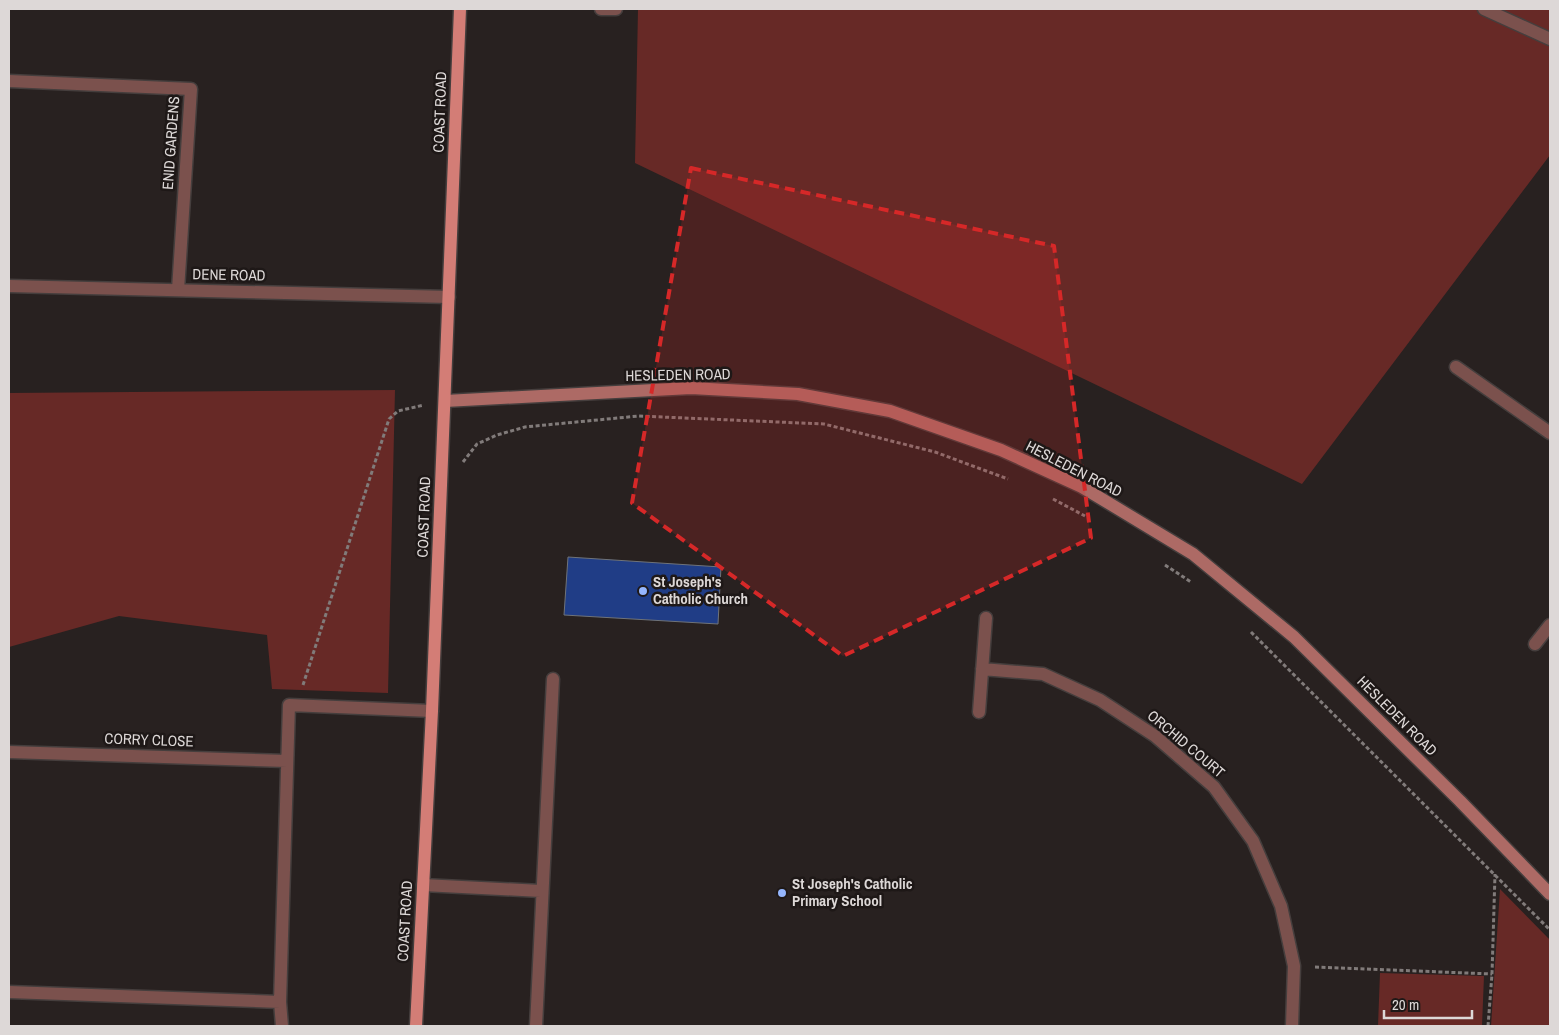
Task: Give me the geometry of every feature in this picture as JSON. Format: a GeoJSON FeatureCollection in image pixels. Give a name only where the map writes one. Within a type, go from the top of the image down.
{"type":"FeatureCollection","features":[{"type":"Feature","properties":{"kind":"main road","name":"COAST ROAD"},"geometry":{"type":"LineString","coordinates":[[416,1026],[432,711],[460,9]]}},
{"type":"Feature","properties":{"kind":"main road","name":"HESLEDEN ROAD"},"geometry":{"type":"LineString","coordinates":[[445,401],[691,388],[798,394],[890,411],[1001,450],[1082,487],[1193,554],[1294,637],[1460,801],[1550,894]]}},
{"type":"Feature","properties":{"kind":"street"},"geometry":{"type":"LineString","coordinates":[[601,9],[616,9]]}},
{"type":"Feature","properties":{"kind":"street"},"geometry":{"type":"LineString","coordinates":[[1484,9],[1550,39]]}},
{"type":"Feature","properties":{"kind":"street","name":"ENID GARDENS"},"geometry":{"type":"LineString","coordinates":[[9,81],[191,89],[178,290]]}},
{"type":"Feature","properties":{"kind":"street","name":"DENE ROAD"},"geometry":{"type":"LineString","coordinates":[[9,286],[449,297]]}},
{"type":"Feature","properties":{"kind":"street"},"geometry":{"type":"LineString","coordinates":[[1456,367],[1550,433]]}},
{"type":"Feature","properties":{"kind":"street"},"geometry":{"type":"LineString","coordinates":[[979,712],[986,618]]}},
{"type":"Feature","properties":{"kind":"street"},"geometry":{"type":"LineString","coordinates":[[1536,644],[1550,625]]}},
{"type":"Feature","properties":{"kind":"street","name":"ORCHID COURT"},"geometry":{"type":"LineString","coordinates":[[982,669],[1042,674],[1100,700],[1155,736],[1214,786],[1256,849],[1281,906],[1294,966],[1292,1026]]}},
{"type":"Feature","properties":{"kind":"street"},"geometry":{"type":"LineString","coordinates":[[536,1026],[553,679]]}},
{"type":"Feature","properties":{"kind":"street"},"geometry":{"type":"LineString","coordinates":[[282,1026],[280,1002],[289,706],[432,711]]}},
{"type":"Feature","properties":{"kind":"street","name":"CORRY CLOSE"},"geometry":{"type":"LineString","coordinates":[[9,752],[287,761]]}},
{"type":"Feature","properties":{"kind":"street"},"geometry":{"type":"LineString","coordinates":[[423,884],[542,891]]}},
{"type":"Feature","properties":{"kind":"street"},"geometry":{"type":"LineString","coordinates":[[9,992],[280,1002]]}},
{"type":"Feature","properties":{"kind":"path"},"geometry":{"type":"LineString","coordinates":[[301,706],[304,680],[389,420],[398,411],[445,401]]}},
{"type":"Feature","properties":{"kind":"path"},"geometry":{"type":"LineString","coordinates":[[459,468],[477,444],[497,435],[525,427],[639,416],[824,424],[935,452],[1017,482]]}},
{"type":"Feature","properties":{"kind":"path"},"geometry":{"type":"LineString","coordinates":[[1051,498],[1092,520]]}},
{"type":"Feature","properties":{"kind":"path"},"geometry":{"type":"LineString","coordinates":[[1158,560],[1198,588]]}},
{"type":"Feature","properties":{"kind":"path"},"geometry":{"type":"LineString","coordinates":[[1248,630],[1495,873],[1550,930]]}},
{"type":"Feature","properties":{"kind":"path"},"geometry":{"type":"LineString","coordinates":[[1488,1026],[1492,974],[1495,873]]}},
{"type":"Feature","properties":{"kind":"path"},"geometry":{"type":"LineString","coordinates":[[1294,966],[1492,974]]}},
{"type":"Feature","properties":{"kind":"highlighted area"},"geometry":{"type":"Polygon","coordinates":[[[691,168],[1054,246],[1091,538],[843,656],[632,503],[691,168]]]}},
{"type":"Feature","properties":{"kind":"shaded area"},"geometry":{"type":"Polygon","coordinates":[[[638,9],[1550,9],[1550,155],[1302,484],[635,163],[638,9]]]}},
{"type":"Feature","properties":{"kind":"shaded area"},"geometry":{"type":"Polygon","coordinates":[[[395,390],[388,693],[272,689],[267,635],[119,616],[9,647],[9,393],[395,390]]]}},
{"type":"Feature","properties":{"kind":"shaded area"},"geometry":{"type":"Polygon","coordinates":[[[1500,889],[1550,940],[1550,1026],[1491,1026],[1500,889]]]}},
{"type":"Feature","properties":{"kind":"shaded area"},"geometry":{"type":"Polygon","coordinates":[[[1380,973],[1484,976],[1482,1026],[1378,1026],[1380,973]]]}},
{"type":"Feature","properties":{"kind":"building","name":"St Joseph's Catholic Church"},"geometry":{"type":"Polygon","coordinates":[[[568,557],[721,567],[718,624],[564,615],[568,557]]]}},
{"type":"Feature","properties":{"kind":"place","name":"St Joseph's Catholic Church"},"geometry":{"type":"Point","coordinates":[643,591]}},
{"type":"Feature","properties":{"kind":"place","name":"St Joseph's Catholic Primary School"},"geometry":{"type":"Point","coordinates":[782,893]}}]}
